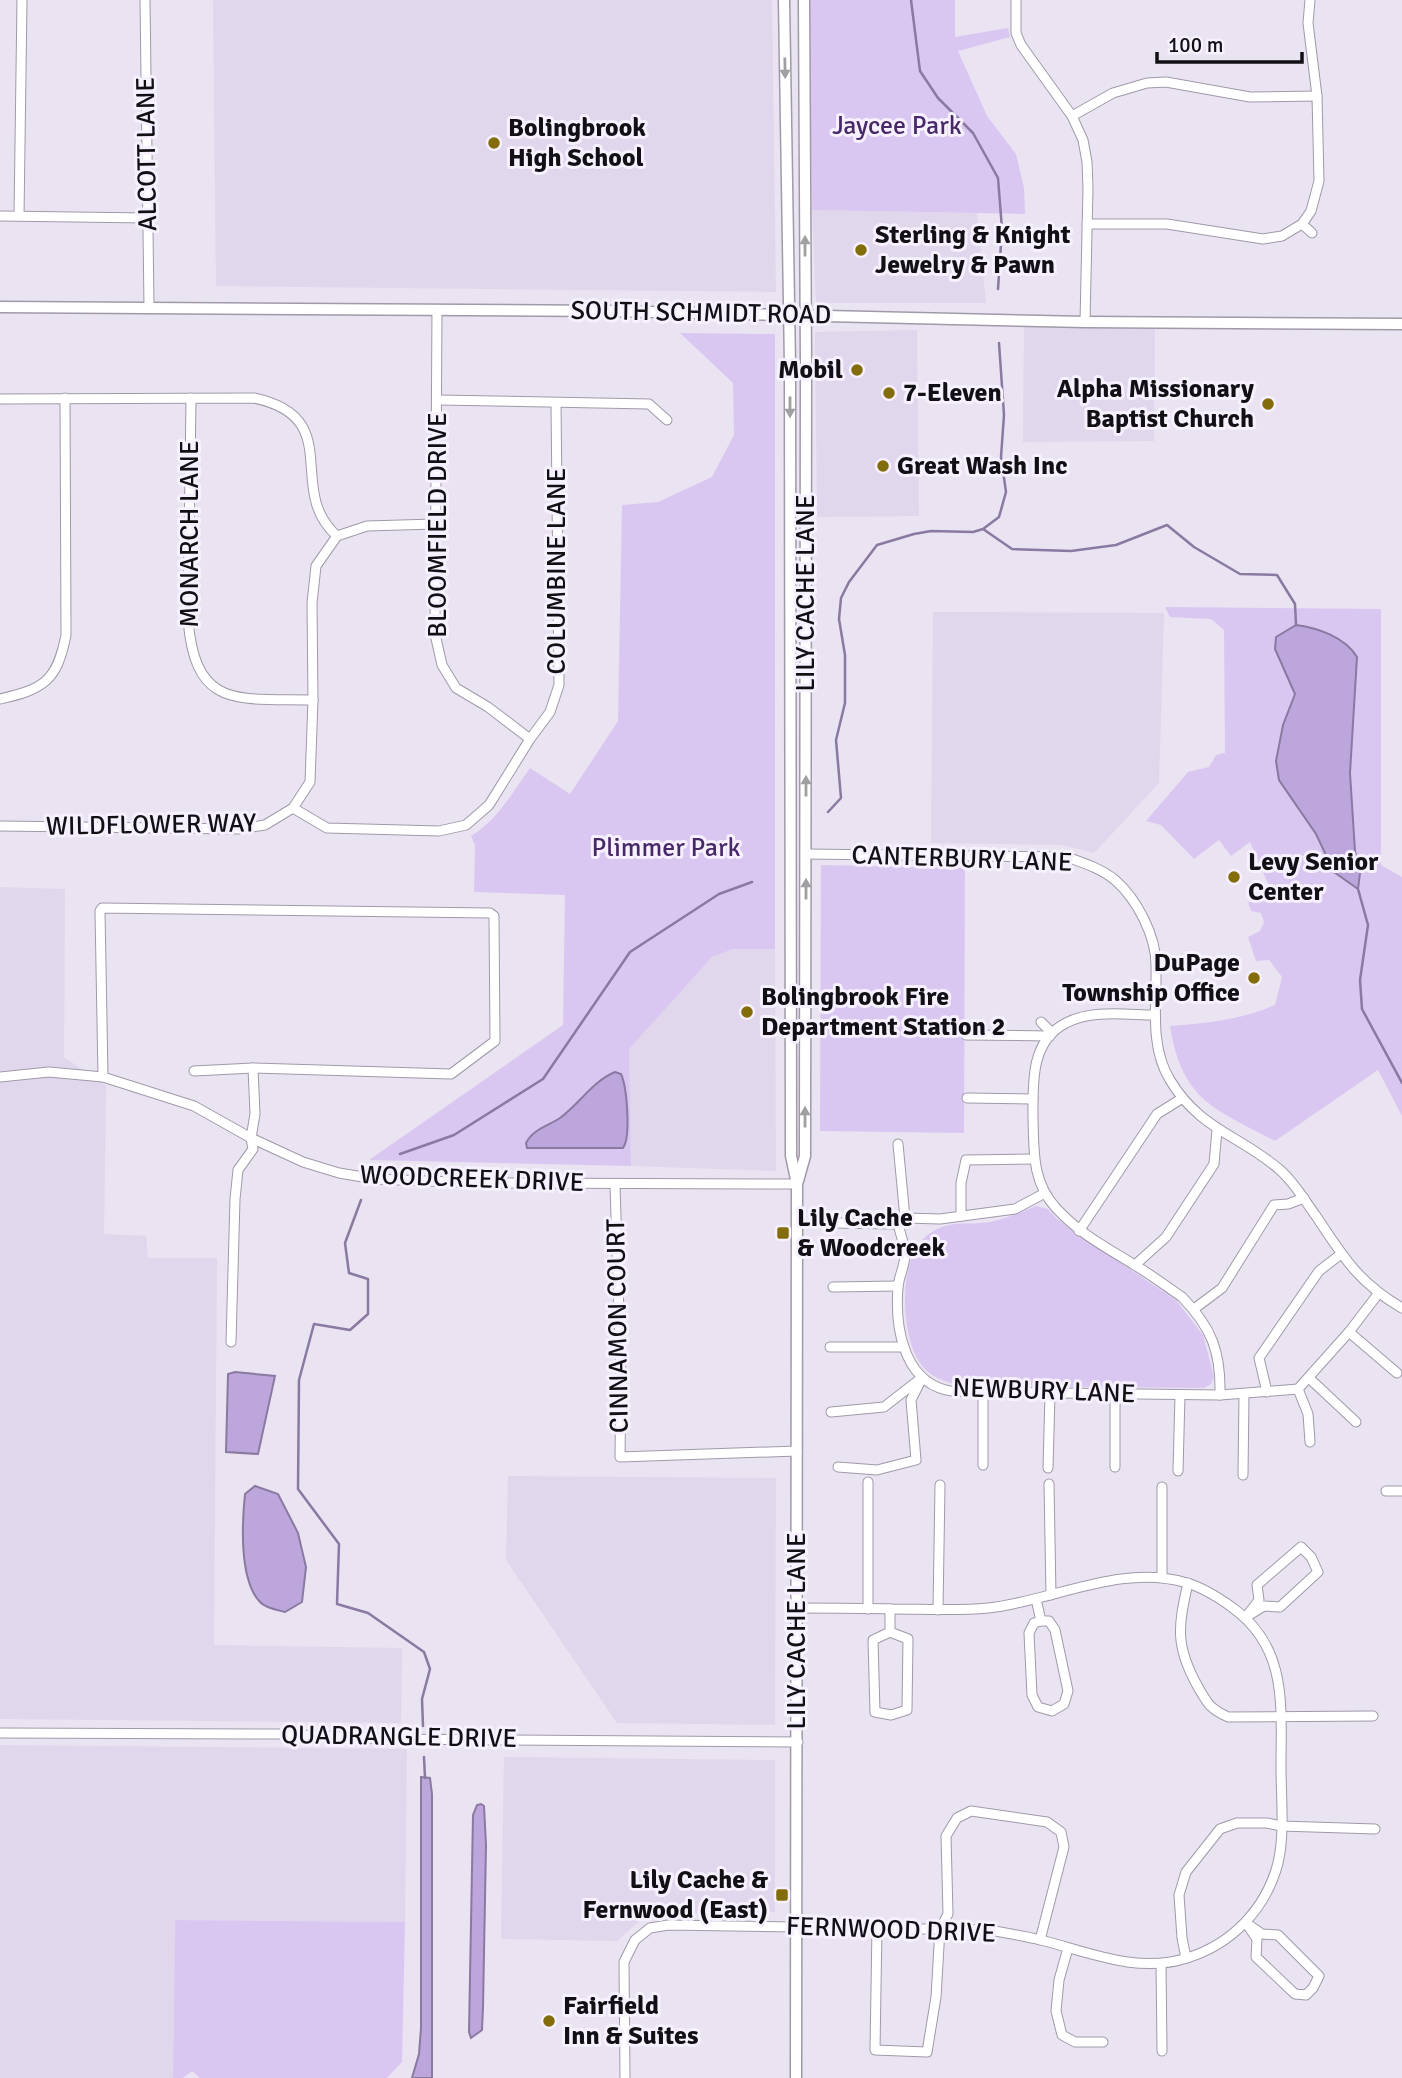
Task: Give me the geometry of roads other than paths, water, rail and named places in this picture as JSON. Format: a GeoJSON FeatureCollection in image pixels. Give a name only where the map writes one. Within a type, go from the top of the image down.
{"type":"FeatureCollection","features":[{"type":"Feature","properties":{"kind":"street"},"geometry":{"type":"LineString","coordinates":[[19,216],[22,0]]}},
{"type":"Feature","properties":{"kind":"street","name":"ALCOTT LANE"},"geometry":{"type":"LineString","coordinates":[[145,0],[149,307]]}},
{"type":"Feature","properties":{"kind":"street","name":"LILY CACHE LANE"},"geometry":{"type":"LineString","coordinates":[[784,0],[789,314],[790,1156],[797,1184],[796,2078]]}},
{"type":"Feature","properties":{"kind":"street","name":"LILY CACHE LANE"},"geometry":{"type":"LineString","coordinates":[[797,1184],[806,1156],[804,0]]}},
{"type":"Feature","properties":{"kind":"street"},"geometry":{"type":"LineString","coordinates":[[1016,0],[1016,33],[1021,45],[1072,116],[1083,140],[1087,162],[1085,321]]}},
{"type":"Feature","properties":{"kind":"street"},"geometry":{"type":"LineString","coordinates":[[1087,225],[1189,226],[1263,239],[1282,236],[1302,223],[1311,211],[1319,181],[1317,96],[1309,31],[1310,0]]}},
{"type":"Feature","properties":{"kind":"street"},"geometry":{"type":"LineString","coordinates":[[1072,116],[1112,93],[1147,83],[1166,82],[1250,97],[1317,96]]}},
{"type":"Feature","properties":{"kind":"street"},"geometry":{"type":"LineString","coordinates":[[0,216],[148,218]]}},
{"type":"Feature","properties":{"kind":"street"},"geometry":{"type":"LineString","coordinates":[[1302,223],[1312,233]]}},
{"type":"Feature","properties":{"kind":"street","name":"SOUTH SCHMIDT ROAD"},"geometry":{"type":"LineString","coordinates":[[0,307],[789,314],[1085,321],[1402,324]]}},
{"type":"Feature","properties":{"kind":"street","name":"BLOOMFIELD DRIVE"},"geometry":{"type":"LineString","coordinates":[[437,310],[435,634],[442,665],[456,688],[488,707],[530,739]]}},
{"type":"Feature","properties":{"kind":"street"},"geometry":{"type":"LineString","coordinates":[[0,699],[28,692],[48,680],[61,660],[66,635],[65,398]]}},
{"type":"Feature","properties":{"kind":"street","name":"MONARCH LANE"},"geometry":{"type":"LineString","coordinates":[[191,398],[187,619],[190,648],[201,675],[215,688],[236,698],[313,701]]}},
{"type":"Feature","properties":{"kind":"street"},"geometry":{"type":"LineString","coordinates":[[0,399],[254,398],[288,409],[301,422],[312,457],[312,492],[317,510],[326,527],[337,536],[367,526],[435,524]]}},
{"type":"Feature","properties":{"kind":"street"},"geometry":{"type":"LineString","coordinates":[[438,400],[649,404],[667,420]]}},
{"type":"Feature","properties":{"kind":"street","name":"COLUMBINE LANE"},"geometry":{"type":"LineString","coordinates":[[293,808],[327,828],[439,831],[466,825],[489,805],[550,712],[559,685],[556,403]]}},
{"type":"Feature","properties":{"kind":"street","name":"WILDFLOWER WAY"},"geometry":{"type":"LineString","coordinates":[[0,826],[239,829],[265,825],[293,808],[310,782],[312,603],[316,566],[337,536]]}},
{"type":"Feature","properties":{"kind":"street"},"geometry":{"type":"LineString","coordinates":[[790,854],[806,854]]}},
{"type":"Feature","properties":{"kind":"street","name":"CANTERBURY LANE"},"geometry":{"type":"LineString","coordinates":[[806,854],[1067,857],[1087,864],[1116,880],[1139,910],[1148,927],[1157,961],[1155,1015],[1158,1046],[1167,1076],[1181,1099],[1217,1130],[1281,1170],[1304,1198],[1341,1254],[1378,1294],[1402,1308]]}},
{"type":"Feature","properties":{"kind":"street"},"geometry":{"type":"LineString","coordinates":[[103,1077],[102,908],[493,914],[495,1041],[451,1074],[254,1068],[194,1070]]}},
{"type":"Feature","properties":{"kind":"street"},"geometry":{"type":"LineString","coordinates":[[1155,1015],[1092,1015],[1066,1023],[1051,1034],[1040,1049],[1035,1066],[1034,1159],[1045,1193],[1079,1231],[1135,1265],[1182,1297],[1194,1309],[1211,1337],[1220,1367],[1220,1395]]}},
{"type":"Feature","properties":{"kind":"street"},"geometry":{"type":"LineString","coordinates":[[1041,1022],[1051,1034]]}},
{"type":"Feature","properties":{"kind":"street"},"geometry":{"type":"LineString","coordinates":[[966,1035],[1051,1034]]}},
{"type":"Feature","properties":{"kind":"street"},"geometry":{"type":"LineString","coordinates":[[231,1342],[235,1199],[238,1170],[253,1149],[251,1138],[256,1114],[254,1068]]}},
{"type":"Feature","properties":{"kind":"street","name":"WOODCREEK DRIVE"},"geometry":{"type":"LineString","coordinates":[[0,1077],[48,1072],[103,1077],[194,1106],[251,1138],[303,1162],[339,1173],[375,1179],[615,1185],[797,1184]]}},
{"type":"Feature","properties":{"kind":"street"},"geometry":{"type":"LineString","coordinates":[[967,1098],[1033,1100]]}},
{"type":"Feature","properties":{"kind":"street"},"geometry":{"type":"LineString","coordinates":[[1079,1231],[1157,1114],[1181,1099]]}},
{"type":"Feature","properties":{"kind":"street"},"geometry":{"type":"LineString","coordinates":[[1135,1265],[1167,1237],[1214,1164],[1217,1130]]}},
{"type":"Feature","properties":{"kind":"street","name":"NEWBURY LANE"},"geometry":{"type":"LineString","coordinates":[[898,1144],[905,1255],[898,1286],[900,1330],[913,1367],[922,1378],[945,1390],[1050,1394],[1220,1395],[1298,1389]]}},
{"type":"Feature","properties":{"kind":"street"},"geometry":{"type":"LineString","coordinates":[[961,1216],[961,1183],[966,1160],[1034,1159]]}},
{"type":"Feature","properties":{"kind":"street","name":"CINNAMON COURT"},"geometry":{"type":"LineString","coordinates":[[615,1185],[621,1457],[797,1451]]}},
{"type":"Feature","properties":{"kind":"street"},"geometry":{"type":"LineString","coordinates":[[835,1223],[940,1219],[1015,1209],[1045,1193]]}},
{"type":"Feature","properties":{"kind":"street"},"geometry":{"type":"LineString","coordinates":[[1194,1309],[1222,1288],[1274,1205],[1288,1204],[1304,1198]]}},
{"type":"Feature","properties":{"kind":"street"},"geometry":{"type":"LineString","coordinates":[[1267,1392],[1259,1358],[1319,1271],[1341,1254]]}},
{"type":"Feature","properties":{"kind":"street"},"geometry":{"type":"LineString","coordinates":[[833,1287],[898,1286]]}},
{"type":"Feature","properties":{"kind":"street"},"geometry":{"type":"LineString","coordinates":[[1310,1441],[1308,1414],[1298,1389],[1349,1332],[1378,1294]]}},
{"type":"Feature","properties":{"kind":"street"},"geometry":{"type":"LineString","coordinates":[[1349,1332],[1397,1373]]}},
{"type":"Feature","properties":{"kind":"street"},"geometry":{"type":"LineString","coordinates":[[830,1347],[904,1347]]}},
{"type":"Feature","properties":{"kind":"street"},"geometry":{"type":"LineString","coordinates":[[831,1412],[884,1407],[922,1378]]}},
{"type":"Feature","properties":{"kind":"street"},"geometry":{"type":"LineString","coordinates":[[838,1467],[877,1469],[916,1460],[911,1400],[922,1378]]}},
{"type":"Feature","properties":{"kind":"street"},"geometry":{"type":"LineString","coordinates":[[1310,1378],[1356,1422]]}},
{"type":"Feature","properties":{"kind":"street"},"geometry":{"type":"LineString","coordinates":[[983,1392],[983,1465]]}},
{"type":"Feature","properties":{"kind":"street"},"geometry":{"type":"LineString","coordinates":[[1115,1393],[1115,1467]]}},
{"type":"Feature","properties":{"kind":"street"},"geometry":{"type":"LineString","coordinates":[[1048,1468],[1050,1394]]}},
{"type":"Feature","properties":{"kind":"street"},"geometry":{"type":"LineString","coordinates":[[1243,1475],[1244,1394]]}},
{"type":"Feature","properties":{"kind":"street"},"geometry":{"type":"LineString","coordinates":[[1178,1471],[1180,1395]]}},
{"type":"Feature","properties":{"kind":"street"},"geometry":{"type":"LineString","coordinates":[[868,1482],[868,1609]]}},
{"type":"Feature","properties":{"kind":"street"},"geometry":{"type":"LineString","coordinates":[[1049,1484],[1051,1595]]}},
{"type":"Feature","properties":{"kind":"street"},"geometry":{"type":"LineString","coordinates":[[938,1609],[940,1485]]}},
{"type":"Feature","properties":{"kind":"street"},"geometry":{"type":"LineString","coordinates":[[1162,1488],[1162,1577]]}},
{"type":"Feature","properties":{"kind":"street"},"geometry":{"type":"LineString","coordinates":[[1386,1491],[1402,1491]]}},
{"type":"Feature","properties":{"kind":"street"},"geometry":{"type":"LineString","coordinates":[[1301,1547],[1311,1557],[1318,1572],[1280,1607],[1264,1606],[1246,1617],[1259,1600],[1257,1585],[1301,1547]]}},
{"type":"Feature","properties":{"kind":"street","name":"FERNWOOD DRIVE"},"geometry":{"type":"LineString","coordinates":[[625,2078],[624,1962],[635,1940],[650,1928],[668,1924],[989,1930],[1132,1963],[1161,1964],[1214,1947],[1246,1923],[1264,1900],[1278,1862],[1281,1826],[1280,1682],[1273,1658],[1261,1634],[1246,1617],[1213,1594],[1188,1583],[1162,1577],[1131,1577],[989,1608],[797,1608]]}},
{"type":"Feature","properties":{"kind":"street"},"geometry":{"type":"LineString","coordinates":[[1188,1583],[1179,1641],[1187,1668],[1211,1710],[1228,1717],[1373,1716]]}},
{"type":"Feature","properties":{"kind":"street"},"geometry":{"type":"LineString","coordinates":[[1037,1598],[1041,1621]]}},
{"type":"Feature","properties":{"kind":"street"},"geometry":{"type":"LineString","coordinates":[[890,1609],[890,1632]]}},
{"type":"Feature","properties":{"kind":"street"},"geometry":{"type":"LineString","coordinates":[[1041,1621],[1049,1622],[1055,1630],[1068,1690],[1064,1704],[1052,1711],[1038,1707],[1031,1695],[1029,1633],[1034,1623],[1041,1621]]}},
{"type":"Feature","properties":{"kind":"street"},"geometry":{"type":"LineString","coordinates":[[890,1632],[908,1639],[907,1710],[891,1715],[875,1712],[873,1640],[890,1632]]}},
{"type":"Feature","properties":{"kind":"street","name":"QUADRANGLE DRIVE"},"geometry":{"type":"LineString","coordinates":[[0,1733],[279,1734],[388,1739],[797,1742]]}},
{"type":"Feature","properties":{"kind":"street"},"geometry":{"type":"LineString","coordinates":[[877,1927],[875,2050],[927,2052],[936,1997],[940,1930],[948,1914],[946,1836],[957,1818],[971,1811],[1047,1822],[1061,1832],[1064,1847],[1040,1940]]}},
{"type":"Feature","properties":{"kind":"street"},"geometry":{"type":"LineString","coordinates":[[1186,1958],[1179,1895],[1186,1872],[1220,1829],[1237,1823],[1267,1823],[1281,1826],[1375,1829]]}},
{"type":"Feature","properties":{"kind":"street"},"geometry":{"type":"LineString","coordinates":[[1246,1923],[1262,1934],[1278,1935],[1319,1976],[1306,1995],[1295,1994],[1256,1957],[1257,1939],[1246,1923]]}},
{"type":"Feature","properties":{"kind":"street"},"geometry":{"type":"LineString","coordinates":[[1068,1948],[1059,1980],[1056,2011],[1062,2035],[1075,2042],[1103,2042]]}},
{"type":"Feature","properties":{"kind":"street"},"geometry":{"type":"LineString","coordinates":[[1161,1964],[1161,2051]]}},
{"type":"Feature","properties":{"kind":"waterway"},"geometry":{"type":"LineString","coordinates":[[911,0],[920,71],[938,98],[973,133],[998,178],[1002,229],[998,289]]}},
{"type":"Feature","properties":{"kind":"waterway"},"geometry":{"type":"LineString","coordinates":[[828,812],[841,798],[836,740],[845,703],[845,655],[839,619],[841,598],[849,582],[877,545],[931,531],[973,532],[983,529],[999,517],[1006,492],[1001,457],[1004,415],[999,343]]}},
{"type":"Feature","properties":{"kind":"waterway"},"geometry":{"type":"LineString","coordinates":[[983,529],[1012,549],[1071,551],[1116,545],[1167,525],[1194,547],[1240,574],[1277,575],[1295,604],[1296,625]]}},
{"type":"Feature","properties":{"kind":"waterway"},"geometry":{"type":"LineString","coordinates":[[400,1154],[454,1135],[543,1079],[630,952],[719,894],[752,882]]}},
{"type":"Feature","properties":{"kind":"waterway"},"geometry":{"type":"LineString","coordinates":[[1358,889],[1368,925],[1360,980],[1362,1009],[1402,1083]]}},
{"type":"Feature","properties":{"kind":"waterway"},"geometry":{"type":"LineString","coordinates":[[361,1200],[345,1243],[349,1273],[368,1279],[368,1314],[350,1330],[314,1324],[299,1380],[298,1489],[339,1544],[337,1604],[368,1613],[424,1652],[430,1669],[422,1699],[423,1726]]}},
{"type":"Feature","properties":{"kind":"waterway"},"geometry":{"type":"LineString","coordinates":[[424,1757],[425,1778]]}},
{"type":"Feature","properties":{"kind":"place","name":"Bolingbrook High School"},"geometry":{"type":"Point","coordinates":[494,143]}},
{"type":"Feature","properties":{"kind":"place","name":"Sterling & Knight Jewelry & Pawn"},"geometry":{"type":"Point","coordinates":[861,250]}},
{"type":"Feature","properties":{"kind":"place","name":"Mobil"},"geometry":{"type":"Point","coordinates":[857,370]}},
{"type":"Feature","properties":{"kind":"place","name":"7-Eleven"},"geometry":{"type":"Point","coordinates":[889,393]}},
{"type":"Feature","properties":{"kind":"place","name":"Alpha Missionary Baptist Church"},"geometry":{"type":"Point","coordinates":[1268,404]}},
{"type":"Feature","properties":{"kind":"place","name":"Great Wash Inc"},"geometry":{"type":"Point","coordinates":[883,466]}},
{"type":"Feature","properties":{"kind":"place","name":"Levy Senior Center"},"geometry":{"type":"Point","coordinates":[1234,877]}},
{"type":"Feature","properties":{"kind":"place","name":"DuPage Township Office"},"geometry":{"type":"Point","coordinates":[1254,978]}},
{"type":"Feature","properties":{"kind":"place","name":"Bolingbrook Fire Department Station 2"},"geometry":{"type":"Point","coordinates":[747,1012]}},
{"type":"Feature","properties":{"kind":"place","name":"Lily Cache & Woodcreek"},"geometry":{"type":"Point","coordinates":[783,1233]}},
{"type":"Feature","properties":{"kind":"place","name":"Lily Cache & Fernwood (East)"},"geometry":{"type":"Point","coordinates":[782,1895]}},
{"type":"Feature","properties":{"kind":"place","name":"Fairfield Inn & Suites"},"geometry":{"type":"Point","coordinates":[549,2021]}},
{"type":"Feature","properties":{"kind":"park label","name":"Jaycee Park"},"geometry":{"type":"Point","coordinates":[897,126]}},
{"type":"Feature","properties":{"kind":"park label","name":"Plimmer Park"},"geometry":{"type":"Point","coordinates":[666,848]}}]}
